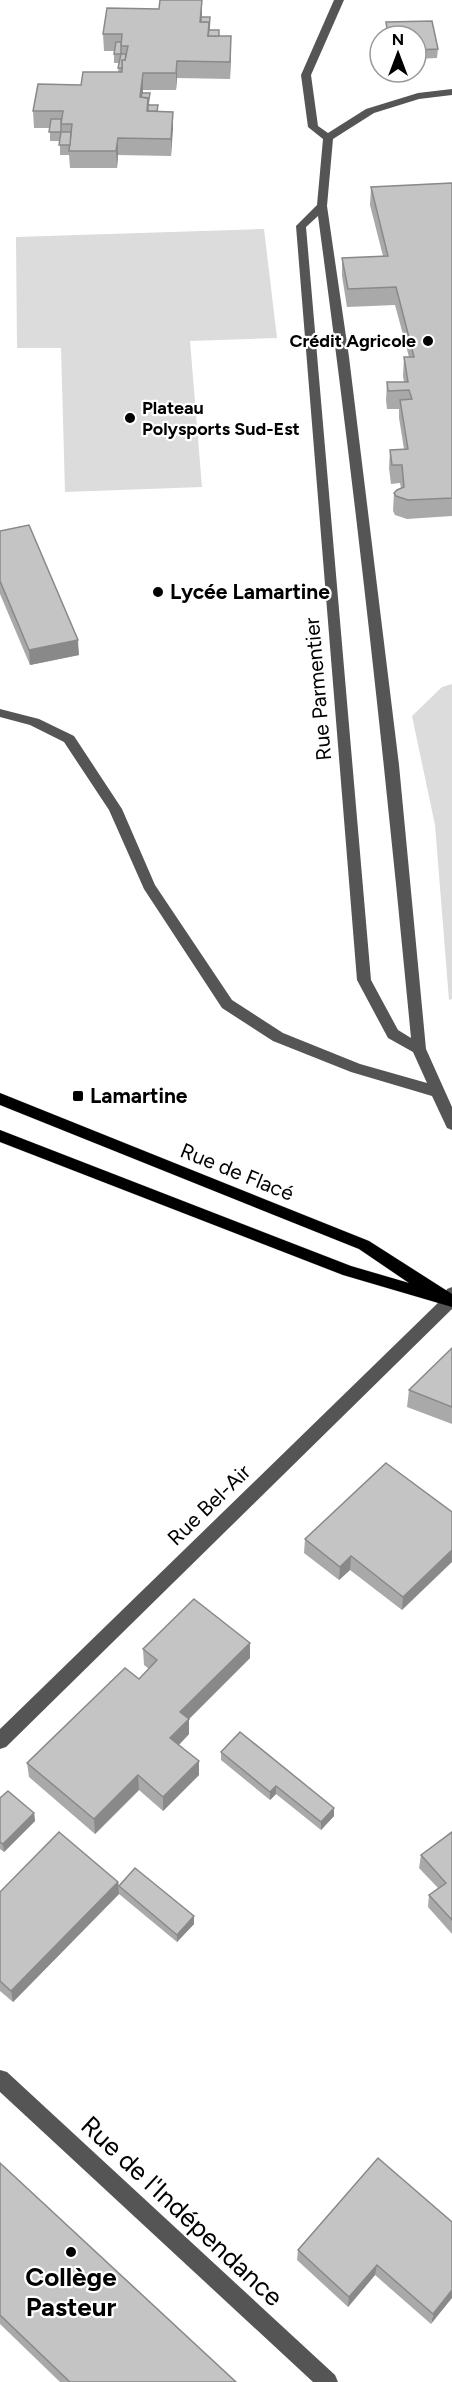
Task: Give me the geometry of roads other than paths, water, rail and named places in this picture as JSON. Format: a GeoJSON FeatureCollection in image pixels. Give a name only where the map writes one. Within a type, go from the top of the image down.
{"type":"FeatureCollection","features":[{"type":"Feature","properties":{"kind":"main road","name":"Rue de Flacé"},"geometry":{"type":"LineString","coordinates":[[0,1099],[364,1245],[451,1298]]}},
{"type":"Feature","properties":{"kind":"main road"},"geometry":{"type":"LineString","coordinates":[[0,1136],[348,1271],[451,1298]]}},
{"type":"Feature","properties":{"kind":"street"},"geometry":{"type":"LineString","coordinates":[[328,138],[313,127],[306,75],[339,0]]}},
{"type":"Feature","properties":{"kind":"street"},"geometry":{"type":"LineString","coordinates":[[328,138],[370,111],[418,96],[452,92]]}},
{"type":"Feature","properties":{"kind":"street"},"geometry":{"type":"LineString","coordinates":[[328,138],[322,206],[343,357],[392,765],[419,1049],[452,1124]]}},
{"type":"Feature","properties":{"kind":"street","name":"Rue Parmentier"},"geometry":{"type":"LineString","coordinates":[[322,206],[301,226],[364,980],[393,1034],[419,1049]]}},
{"type":"Feature","properties":{"kind":"street"},"geometry":{"type":"LineString","coordinates":[[0,712],[34,722],[69,739],[116,809],[149,886],[227,1004],[278,1037],[356,1068],[439,1092]]}},
{"type":"Feature","properties":{"kind":"street","name":"Rue Bel-Air"},"geometry":{"type":"LineString","coordinates":[[0,1741],[451,1298]]}},
{"type":"Feature","properties":{"kind":"street","name":"Rue de l'Indépendance"},"geometry":{"type":"LineString","coordinates":[[0,2079],[328,2382]]}},
{"type":"Feature","properties":{"kind":"place","name":"Crédit Agricole"},"geometry":{"type":"Point","coordinates":[428,341]}},
{"type":"Feature","properties":{"kind":"place","name":"Plateau Polysports Sud-Est"},"geometry":{"type":"Point","coordinates":[130,418]}},
{"type":"Feature","properties":{"kind":"place","name":"Lycée Lamartine"},"geometry":{"type":"Point","coordinates":[158,592]}},
{"type":"Feature","properties":{"kind":"place","name":"Lamartine"},"geometry":{"type":"Point","coordinates":[78,1096]}},
{"type":"Feature","properties":{"kind":"place","name":"Collège Pasteur"},"geometry":{"type":"Point","coordinates":[71,2252]}}]}
